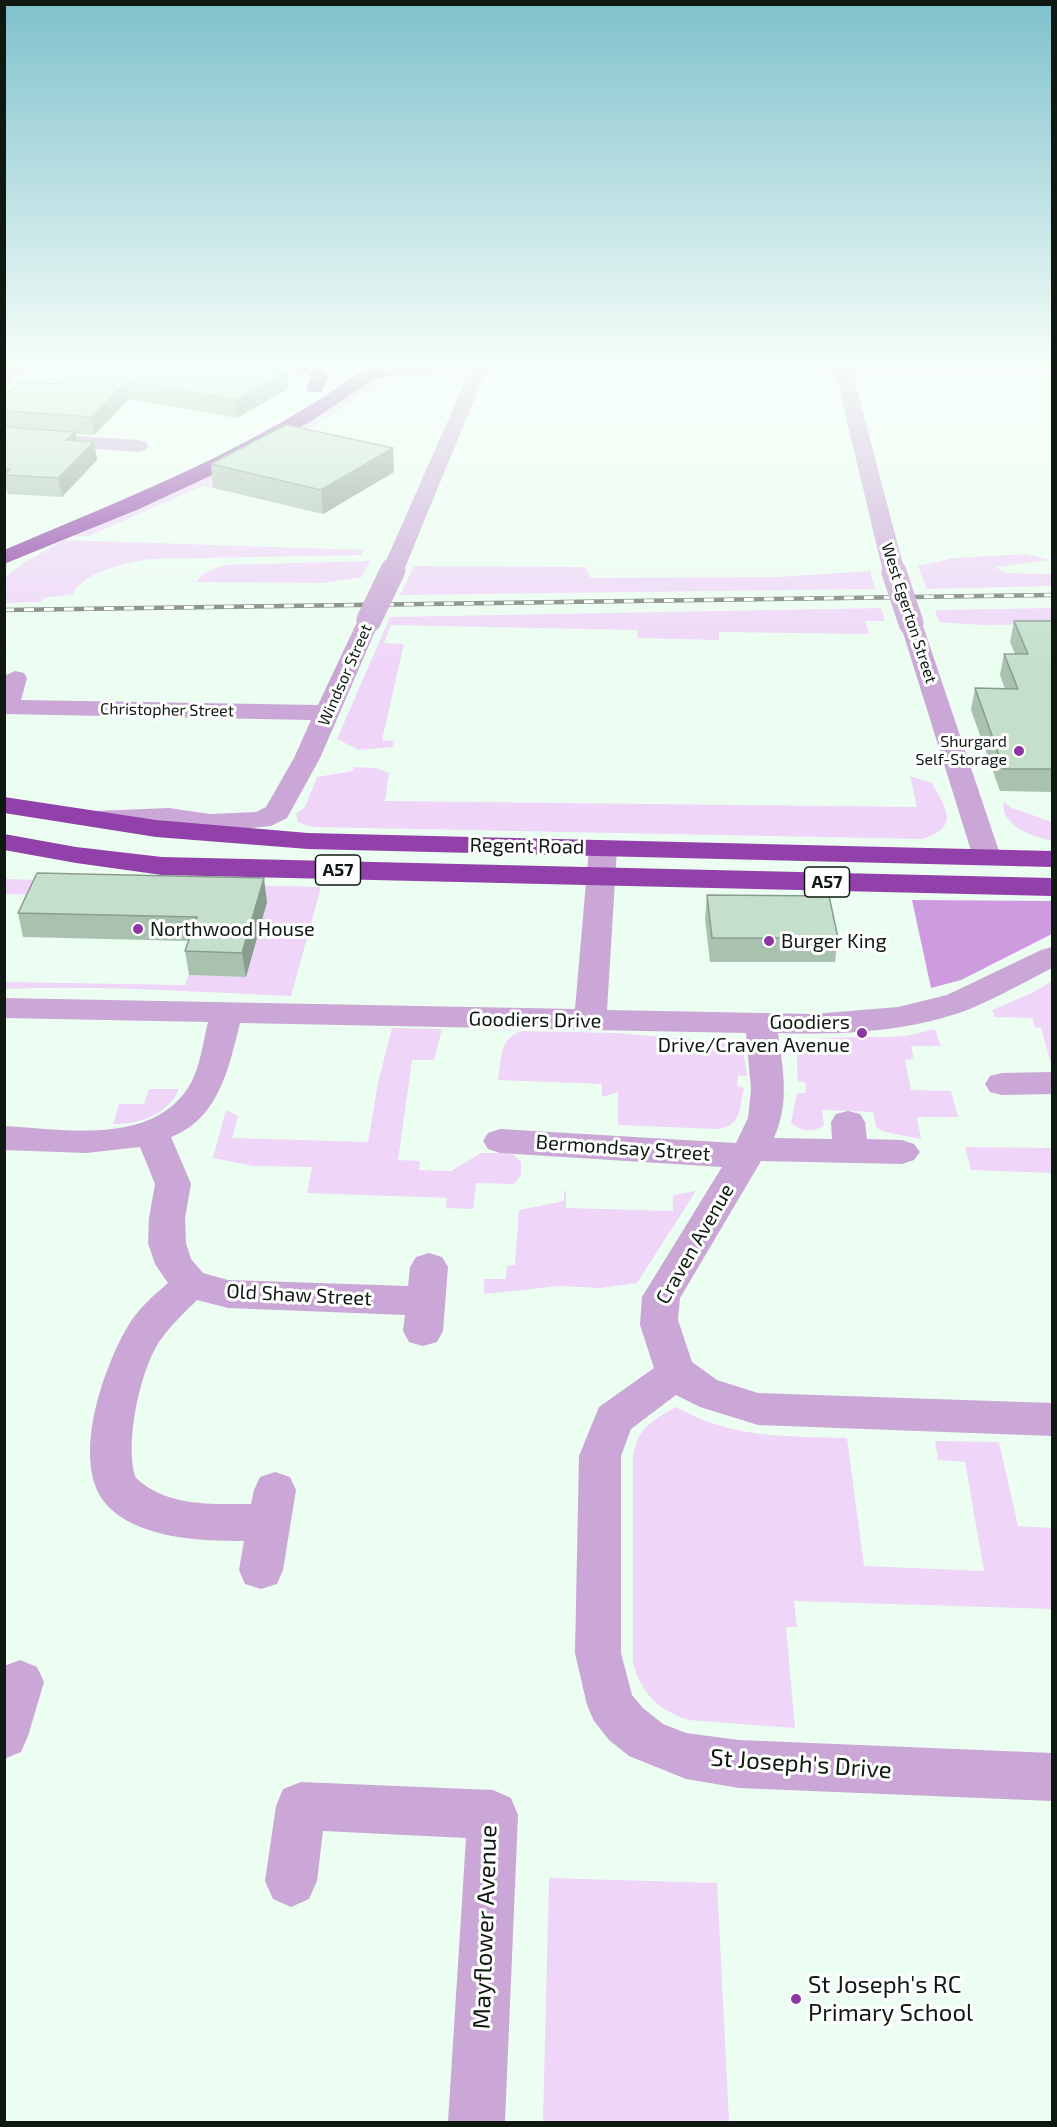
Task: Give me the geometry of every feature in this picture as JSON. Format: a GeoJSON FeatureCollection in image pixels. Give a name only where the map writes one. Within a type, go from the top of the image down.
{"type":"FeatureCollection","features":[{"type":"Feature","properties":{"kind":"highway"},"geometry":{"type":"LineString","coordinates":[[25,528],[76,513],[177,465]]}},
{"type":"Feature","properties":{"kind":"highway"},"geometry":{"type":"LineString","coordinates":[[4,558],[164,490],[216,465]]}},
{"type":"Feature","properties":{"kind":"highway","name":"A57"},"geometry":{"type":"LineString","coordinates":[[4,795],[49,814]]}},
{"type":"Feature","properties":{"kind":"highway","name":"A57"},"geometry":{"type":"LineString","coordinates":[[4,805],[49,814],[210,835],[308,842],[352,855],[602,862]]}},
{"type":"Feature","properties":{"kind":"highway","name":"Regent Road"},"geometry":{"type":"LineString","coordinates":[[4,842],[76,855],[162,866],[987,857],[1053,859]]}},
{"type":"Feature","properties":{"kind":"highway","name":"A57"},"geometry":{"type":"LineString","coordinates":[[4,846],[76,855]]}},
{"type":"Feature","properties":{"kind":"highway","name":"Regent Road"},"geometry":{"type":"LineString","coordinates":[[602,862],[1053,887]]}},
{"type":"Feature","properties":{"kind":"street","name":"Windsor Street"},"geometry":{"type":"LineString","coordinates":[[95,819],[169,816],[210,822],[261,820],[277,812],[308,758],[438,465]]}},
{"type":"Feature","properties":{"kind":"street","name":"West Egerton Street"},"geometry":{"type":"LineString","coordinates":[[867,465],[894,572],[987,857]]}},
{"type":"Feature","properties":{"kind":"street","name":"Christopher Street"},"geometry":{"type":"LineString","coordinates":[[15,678],[6,707],[328,713]]}},
{"type":"Feature","properties":{"kind":"street"},"geometry":{"type":"LineString","coordinates":[[590,1021],[602,862]]}},
{"type":"Feature","properties":{"kind":"street","name":"Goodiers Drive"},"geometry":{"type":"LineString","coordinates":[[4,1008],[761,1024],[862,1021],[927,1012],[1000,983],[1053,956]]}},
{"type":"Feature","properties":{"kind":"street"},"geometry":{"type":"LineString","coordinates":[[4,1138],[108,1141],[152,1134],[186,1115],[204,1090],[227,1013]]}},
{"type":"Feature","properties":{"kind":"street","name":"Craven Avenue"},"geometry":{"type":"LineString","coordinates":[[677,1373],[659,1326],[657,1311],[661,1298],[749,1153],[765,1118],[768,1089],[761,1024]]}},
{"type":"Feature","properties":{"kind":"street"},"geometry":{"type":"LineString","coordinates":[[1002,1084],[1053,1083]]}},
{"type":"Feature","properties":{"kind":"street"},"geometry":{"type":"LineString","coordinates":[[152,1134],[173,1184],[166,1218],[166,1243],[174,1264],[190,1284],[141,1338],[123,1383],[112,1429],[110,1460],[118,1488],[148,1510],[193,1521],[272,1506],[261,1570]]}},
{"type":"Feature","properties":{"kind":"street","name":"Bermondsay Street"},"geometry":{"type":"LineString","coordinates":[[500,1141],[749,1153],[849,1136],[902,1152]]}},
{"type":"Feature","properties":{"kind":"street","name":"Old Shaw Street"},"geometry":{"type":"LineString","coordinates":[[190,1284],[228,1294],[426,1300]]}},
{"type":"Feature","properties":{"kind":"street"},"geometry":{"type":"LineString","coordinates":[[677,1373],[698,1388],[726,1400],[758,1409],[1053,1420]]}},
{"type":"Feature","properties":{"kind":"street","name":"St Joseph's Drive"},"geometry":{"type":"LineString","coordinates":[[677,1373],[614,1419],[600,1456],[598,1653],[611,1705],[626,1724],[646,1740],[687,1756],[740,1764],[1053,1777]]}},
{"type":"Feature","properties":{"kind":"street","name":"Mayflower Avenue"},"geometry":{"type":"LineString","coordinates":[[291,1881],[301,1806],[493,1815],[477,2122]]}},
{"type":"Feature","properties":{"kind":"shaded area"},"geometry":{"type":"Polygon","coordinates":[[[232,465],[250,465],[213,488],[203,486],[89,536],[74,536],[232,465]]]}},
{"type":"Feature","properties":{"kind":"shaded area"},"geometry":{"type":"Polygon","coordinates":[[[64,540],[363,550],[361,555],[151,559],[107,569],[86,580],[73,594],[44,598],[41,602],[5,603],[5,577],[22,564],[64,540]]]}},
{"type":"Feature","properties":{"kind":"shaded area"},"geometry":{"type":"Polygon","coordinates":[[[1025,554],[1052,560],[996,567],[1005,573],[1052,574],[1052,586],[927,589],[918,566],[954,558],[1025,554]]]}},
{"type":"Feature","properties":{"kind":"shaded area"},"geometry":{"type":"Polygon","coordinates":[[[370,561],[362,577],[323,583],[196,582],[204,573],[224,565],[370,561]]]}},
{"type":"Feature","properties":{"kind":"shaded area"},"geometry":{"type":"Polygon","coordinates":[[[414,566],[585,567],[591,578],[777,577],[870,571],[875,589],[400,595],[414,566]]]}},
{"type":"Feature","properties":{"kind":"shaded area"},"geometry":{"type":"Polygon","coordinates":[[[881,608],[885,621],[865,621],[869,634],[719,632],[719,640],[638,638],[637,630],[391,625],[384,643],[404,644],[382,740],[394,741],[393,747],[359,750],[337,739],[390,617],[881,608]]]}},
{"type":"Feature","properties":{"kind":"shaded area"},"geometry":{"type":"Polygon","coordinates":[[[1052,608],[1052,624],[982,625],[939,622],[935,610],[1052,608]]]}},
{"type":"Feature","properties":{"kind":"shaded area"},"geometry":{"type":"Polygon","coordinates":[[[354,767],[376,768],[389,773],[385,801],[917,807],[910,776],[932,783],[947,816],[942,828],[923,839],[312,827],[298,822],[296,814],[305,807],[317,777],[353,771],[354,767]]]}},
{"type":"Feature","properties":{"kind":"shaded area"},"geometry":{"type":"Polygon","coordinates":[[[1003,802],[1012,808],[1052,822],[1052,841],[1028,833],[1013,824],[1004,811],[1003,802]]]}},
{"type":"Feature","properties":{"kind":"shaded area"},"geometry":{"type":"Polygon","coordinates":[[[5,879],[321,887],[291,996],[112,988],[5,989],[5,982],[185,985],[189,975],[245,977],[267,902],[5,894],[5,879]]]}},
{"type":"Feature","properties":{"kind":"shaded area"},"geometry":{"type":"Polygon","coordinates":[[[912,900],[1052,901],[1052,934],[961,980],[931,988],[912,900]]]}},
{"type":"Feature","properties":{"kind":"shaded area"},"geometry":{"type":"Polygon","coordinates":[[[1052,981],[1052,1067],[1041,1028],[1035,1027],[1032,1018],[995,1017],[992,1010],[1032,993],[1052,981]]]}},
{"type":"Feature","properties":{"kind":"shaded area"},"geometry":{"type":"Polygon","coordinates":[[[392,1028],[442,1029],[434,1060],[412,1060],[398,1160],[420,1161],[419,1170],[451,1171],[481,1153],[514,1155],[521,1162],[521,1175],[514,1184],[476,1183],[473,1209],[446,1208],[447,1198],[307,1193],[312,1167],[253,1166],[213,1158],[226,1110],[238,1116],[232,1138],[368,1142],[378,1083],[392,1028]]]}},
{"type":"Feature","properties":{"kind":"shaded area"},"geometry":{"type":"Polygon","coordinates":[[[935,1029],[941,1046],[911,1046],[914,1059],[905,1060],[911,1090],[951,1091],[958,1117],[917,1117],[921,1139],[884,1132],[876,1127],[873,1112],[822,1110],[824,1125],[816,1130],[803,1130],[791,1123],[797,1093],[805,1093],[806,1083],[798,1081],[797,1057],[802,1045],[820,1039],[894,1037],[935,1029]]]}},
{"type":"Feature","properties":{"kind":"shaded area"},"geometry":{"type":"Polygon","coordinates":[[[522,1031],[617,1033],[731,1043],[743,1050],[747,1076],[738,1076],[737,1086],[744,1088],[738,1116],[731,1125],[716,1129],[618,1125],[618,1092],[602,1097],[602,1084],[498,1080],[505,1044],[509,1038],[522,1031]]]}},
{"type":"Feature","properties":{"kind":"shaded area"},"geometry":{"type":"Polygon","coordinates":[[[149,1089],[179,1089],[168,1105],[152,1116],[123,1124],[113,1124],[119,1104],[144,1104],[149,1089]]]}},
{"type":"Feature","properties":{"kind":"shaded area"},"geometry":{"type":"Polygon","coordinates":[[[965,1147],[1052,1148],[1052,1173],[971,1170],[965,1147]]]}},
{"type":"Feature","properties":{"kind":"shaded area"},"geometry":{"type":"Polygon","coordinates":[[[564,1191],[566,1191],[566,1208],[673,1211],[673,1195],[696,1191],[637,1283],[600,1288],[560,1286],[484,1294],[484,1279],[506,1279],[507,1266],[515,1265],[519,1210],[564,1201],[564,1191]]]}},
{"type":"Feature","properties":{"kind":"shaded area"},"geometry":{"type":"Polygon","coordinates":[[[676,1407],[718,1425],[759,1434],[847,1438],[864,1566],[984,1571],[965,1462],[938,1460],[935,1441],[999,1442],[1018,1526],[1052,1528],[1052,1609],[794,1601],[797,1627],[786,1627],[795,1728],[688,1720],[677,1716],[659,1705],[646,1692],[633,1663],[633,1459],[641,1433],[652,1422],[676,1407]]]}},
{"type":"Feature","properties":{"kind":"shaded area"},"geometry":{"type":"Polygon","coordinates":[[[549,1878],[717,1883],[729,2122],[543,2122],[549,1878]]]}},
{"type":"Feature","properties":{"kind":"building"},"geometry":{"type":"Polygon","coordinates":[[[4,465],[71,465],[58,478],[4,475],[10,469],[4,469],[4,465]]]}},
{"type":"Feature","properties":{"kind":"building"},"geometry":{"type":"Polygon","coordinates":[[[216,465],[363,465],[321,490],[216,465]]]}},
{"type":"Feature","properties":{"kind":"building","name":"Shurgard Self-Storage"},"geometry":{"type":"Polygon","coordinates":[[[1014,621],[1053,621],[1053,769],[1004,769],[975,688],[1018,689],[1004,654],[1028,654],[1014,621]]]}},
{"type":"Feature","properties":{"kind":"building"},"geometry":{"type":"Polygon","coordinates":[[[37,873],[264,878],[242,953],[185,951],[197,917],[18,913],[37,873]]]}},
{"type":"Feature","properties":{"kind":"building"},"geometry":{"type":"Polygon","coordinates":[[[707,895],[829,896],[838,938],[712,938],[707,895]]]}},
{"type":"Feature","properties":{"kind":"railway"},"geometry":{"type":"LineString","coordinates":[[4,610],[1052,595]]}},
{"type":"Feature","properties":{"kind":"place","name":"Shurgard Self-Storage"},"geometry":{"type":"Point","coordinates":[1019,751]}},
{"type":"Feature","properties":{"kind":"place","name":"Northwood House"},"geometry":{"type":"Point","coordinates":[138,929]}},
{"type":"Feature","properties":{"kind":"place","name":"Burger King"},"geometry":{"type":"Point","coordinates":[769,941]}},
{"type":"Feature","properties":{"kind":"place","name":"Goodiers Drive/Craven Avenue"},"geometry":{"type":"Point","coordinates":[862,1033]}},
{"type":"Feature","properties":{"kind":"place","name":"St Joseph's RC Primary School"},"geometry":{"type":"Point","coordinates":[796,1999]}}]}
